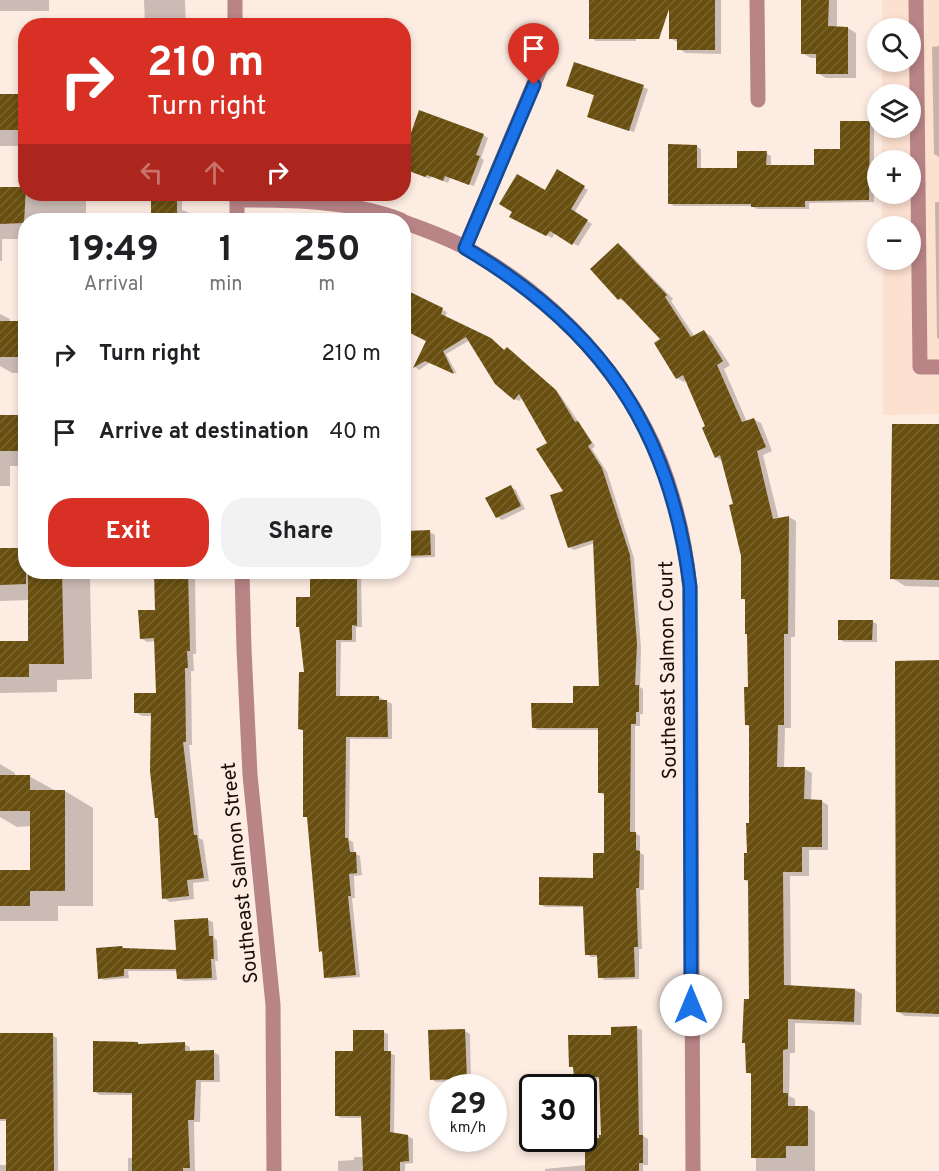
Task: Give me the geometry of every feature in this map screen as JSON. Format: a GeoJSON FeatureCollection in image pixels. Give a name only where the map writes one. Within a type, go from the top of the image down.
{"type":"FeatureCollection","features":[{"type":"Feature","properties":{"kind":"street"},"geometry":{"type":"LineString","coordinates":[[235,0],[235,18]]}},
{"type":"Feature","properties":{"kind":"street"},"geometry":{"type":"LineString","coordinates":[[758,0],[758,100]]}},
{"type":"Feature","properties":{"kind":"street"},"geometry":{"type":"LineString","coordinates":[[916,0],[920,367],[939,367]]}},
{"type":"Feature","properties":{"kind":"street"},"geometry":{"type":"LineString","coordinates":[[465,248],[550,45]]}},
{"type":"Feature","properties":{"kind":"street","name":"Southeast Salmon Court"},"geometry":{"type":"LineString","coordinates":[[296,201],[336,204],[371,213]]}},
{"type":"Feature","properties":{"kind":"street","name":"Southeast Salmon Court"},"geometry":{"type":"LineString","coordinates":[[411,225],[465,248],[501,269],[570,325],[608,370],[640,420],[654,446],[674,501],[690,587],[693,1171]]}},
{"type":"Feature","properties":{"kind":"street","name":"Southeast Salmon Street"},"geometry":{"type":"LineString","coordinates":[[242,579],[250,775],[273,1005],[274,1171]]}},
{"type":"Feature","properties":{"kind":"shaded area"},"geometry":{"type":"Polygon","coordinates":[[[882,0],[939,0],[939,414],[883,415],[883,270],[921,270],[921,216],[882,216],[882,204],[921,204],[921,150],[882,150],[882,138],[921,138],[921,84],[882,84],[882,72],[921,72],[921,18],[882,18],[882,0]]]}},
{"type":"Feature","properties":{"kind":"building"},"geometry":{"type":"Polygon","coordinates":[[[589,0],[715,0],[715,50],[677,50],[677,39],[669,39],[669,9],[659,39],[589,39],[589,0]]]}},
{"type":"Feature","properties":{"kind":"building"},"geometry":{"type":"Polygon","coordinates":[[[801,0],[829,0],[828,26],[848,27],[848,74],[816,74],[816,54],[801,54],[801,0]]]}},
{"type":"Feature","properties":{"kind":"building"},"geometry":{"type":"Polygon","coordinates":[[[574,62],[644,85],[629,131],[587,117],[594,95],[566,86],[574,62]]]}},
{"type":"Feature","properties":{"kind":"building"},"geometry":{"type":"Polygon","coordinates":[[[0,94],[18,94],[18,130],[0,130],[0,94]]]}},
{"type":"Feature","properties":{"kind":"building"},"geometry":{"type":"Polygon","coordinates":[[[419,110],[484,134],[476,155],[480,156],[469,185],[445,176],[443,181],[411,172],[411,133],[419,110]]]}},
{"type":"Feature","properties":{"kind":"building"},"geometry":{"type":"Polygon","coordinates":[[[840,121],[867,121],[867,138],[870,138],[870,150],[867,150],[867,200],[805,201],[805,207],[751,207],[751,204],[668,204],[668,144],[697,145],[697,168],[737,168],[737,151],[767,151],[766,165],[814,165],[814,149],[840,149],[840,121]]]}},
{"type":"Feature","properties":{"kind":"building"},"geometry":{"type":"Polygon","coordinates":[[[557,169],[585,186],[571,209],[588,220],[572,245],[550,231],[546,236],[509,217],[512,212],[499,204],[517,174],[545,190],[557,169]]]}},
{"type":"Feature","properties":{"kind":"building"},"geometry":{"type":"Polygon","coordinates":[[[0,187],[18,187],[18,201],[25,201],[25,213],[18,213],[18,223],[0,224],[0,187]]]}},
{"type":"Feature","properties":{"kind":"building"},"geometry":{"type":"Polygon","coordinates":[[[151,201],[177,201],[177,213],[151,213],[151,201]]]}},
{"type":"Feature","properties":{"kind":"building"},"geometry":{"type":"Polygon","coordinates":[[[618,243],[667,295],[665,297],[691,337],[704,330],[723,361],[717,365],[742,422],[754,418],[766,447],[757,451],[773,519],[789,516],[788,634],[784,634],[784,725],[778,725],[777,767],[805,767],[804,799],[822,800],[822,847],[802,847],[802,872],[783,872],[784,985],[855,989],[854,1022],[788,1019],[788,1049],[783,1050],[783,1093],[788,1093],[788,1106],[808,1106],[808,1146],[786,1146],[786,1158],[751,1158],[751,1073],[746,1073],[745,1043],[742,1043],[744,999],[749,999],[748,880],[744,880],[744,853],[747,853],[746,823],[749,823],[749,725],[745,725],[744,687],[748,687],[747,634],[745,634],[745,599],[741,599],[741,556],[729,505],[733,504],[720,455],[715,458],[702,428],[705,426],[683,375],[676,379],[654,343],[660,339],[621,298],[618,300],[590,269],[618,243]]]}},
{"type":"Feature","properties":{"kind":"building"},"geometry":{"type":"Polygon","coordinates":[[[411,292],[443,308],[441,314],[491,338],[504,350],[507,347],[556,390],[575,422],[578,421],[592,443],[588,446],[602,468],[630,555],[637,644],[635,685],[639,685],[639,712],[636,712],[636,724],[631,724],[630,832],[636,832],[636,850],[640,851],[639,888],[636,888],[638,947],[634,947],[635,977],[598,978],[597,955],[585,955],[583,906],[539,905],[539,877],[593,878],[593,853],[604,853],[604,793],[598,793],[598,728],[532,728],[531,703],[573,703],[573,686],[599,686],[593,540],[568,548],[550,495],[563,491],[536,449],[547,443],[519,394],[514,400],[495,384],[466,337],[443,351],[454,374],[425,361],[413,368],[426,341],[411,334],[411,292]]]}},
{"type":"Feature","properties":{"kind":"building"},"geometry":{"type":"Polygon","coordinates":[[[0,321],[18,321],[18,357],[0,357],[0,321]]]}},
{"type":"Feature","properties":{"kind":"building"},"geometry":{"type":"Polygon","coordinates":[[[0,415],[18,415],[18,451],[0,451],[0,415]]]}},
{"type":"Feature","properties":{"kind":"building"},"geometry":{"type":"Polygon","coordinates":[[[892,424],[939,424],[939,580],[890,579],[892,424]]]}},
{"type":"Feature","properties":{"kind":"building"},"geometry":{"type":"Polygon","coordinates":[[[511,485],[521,506],[496,518],[485,498],[511,485]]]}},
{"type":"Feature","properties":{"kind":"building"},"geometry":{"type":"Polygon","coordinates":[[[430,530],[431,555],[411,556],[411,531],[430,530]]]}},
{"type":"Feature","properties":{"kind":"building"},"geometry":{"type":"Polygon","coordinates":[[[0,548],[18,548],[18,579],[26,579],[26,584],[0,585],[0,548]]]}},
{"type":"Feature","properties":{"kind":"building"},"geometry":{"type":"Polygon","coordinates":[[[28,579],[62,579],[64,664],[29,664],[29,677],[0,677],[0,641],[28,641],[28,579]]]}},
{"type":"Feature","properties":{"kind":"building"},"geometry":{"type":"Polygon","coordinates":[[[154,579],[188,579],[190,651],[187,651],[188,668],[185,668],[186,742],[183,742],[194,835],[197,835],[204,878],[187,880],[189,896],[162,899],[158,818],[155,818],[150,771],[151,713],[134,713],[134,693],[156,693],[154,638],[140,639],[138,610],[155,610],[154,579]]]}},
{"type":"Feature","properties":{"kind":"building"},"geometry":{"type":"Polygon","coordinates":[[[310,579],[357,579],[357,626],[352,625],[352,640],[336,640],[336,696],[379,696],[379,700],[387,700],[388,737],[346,737],[345,838],[348,838],[350,852],[356,852],[357,873],[349,874],[351,896],[348,896],[356,975],[324,978],[322,951],[319,952],[307,817],[303,817],[303,730],[298,729],[299,672],[304,672],[299,627],[296,627],[296,597],[310,597],[310,579]]]}},
{"type":"Feature","properties":{"kind":"building"},"geometry":{"type":"Polygon","coordinates":[[[838,620],[873,620],[872,640],[838,640],[838,620]]]}},
{"type":"Feature","properties":{"kind":"building"},"geometry":{"type":"Polygon","coordinates":[[[939,660],[939,1014],[896,1012],[895,661],[939,660]]]}},
{"type":"Feature","properties":{"kind":"building"},"geometry":{"type":"Polygon","coordinates":[[[0,775],[30,775],[30,790],[65,790],[65,891],[30,891],[30,906],[0,906],[0,870],[30,870],[30,811],[0,811],[0,775]]]}},
{"type":"Feature","properties":{"kind":"building"},"geometry":{"type":"Polygon","coordinates":[[[208,918],[209,936],[213,936],[212,978],[177,979],[176,969],[124,969],[124,976],[98,979],[96,948],[122,946],[123,948],[176,950],[174,920],[208,918]]]}},
{"type":"Feature","properties":{"kind":"building"},"geometry":{"type":"Polygon","coordinates":[[[637,1026],[639,1135],[643,1135],[643,1163],[639,1163],[639,1171],[585,1171],[585,1152],[597,1152],[597,1138],[601,1135],[599,1077],[597,1074],[574,1074],[573,1067],[569,1067],[568,1035],[611,1035],[611,1027],[637,1026]]]}},
{"type":"Feature","properties":{"kind":"building"},"geometry":{"type":"Polygon","coordinates":[[[465,1029],[467,1074],[430,1074],[428,1030],[465,1029]]]}},
{"type":"Feature","properties":{"kind":"building"},"geometry":{"type":"Polygon","coordinates":[[[353,1030],[384,1030],[384,1051],[391,1051],[390,1132],[408,1135],[409,1161],[400,1162],[400,1171],[363,1171],[361,1116],[335,1116],[335,1051],[353,1051],[353,1030]]]}},
{"type":"Feature","properties":{"kind":"building"},"geometry":{"type":"Polygon","coordinates":[[[0,1033],[53,1033],[54,1171],[6,1171],[6,1119],[0,1119],[0,1033]]]}},
{"type":"Feature","properties":{"kind":"building"},"geometry":{"type":"Polygon","coordinates":[[[93,1041],[138,1042],[138,1044],[185,1042],[185,1051],[214,1050],[214,1080],[196,1080],[194,1120],[188,1120],[190,1168],[183,1168],[183,1171],[132,1171],[132,1093],[93,1092],[93,1041]]]}},
{"type":"Feature","properties":{"kind":"route"},"geometry":{"type":"LineString","coordinates":[[534,85],[465,248],[501,269],[548,305],[570,325],[608,370],[626,394],[654,446],[674,501],[690,587],[691,1005]]}}]}
